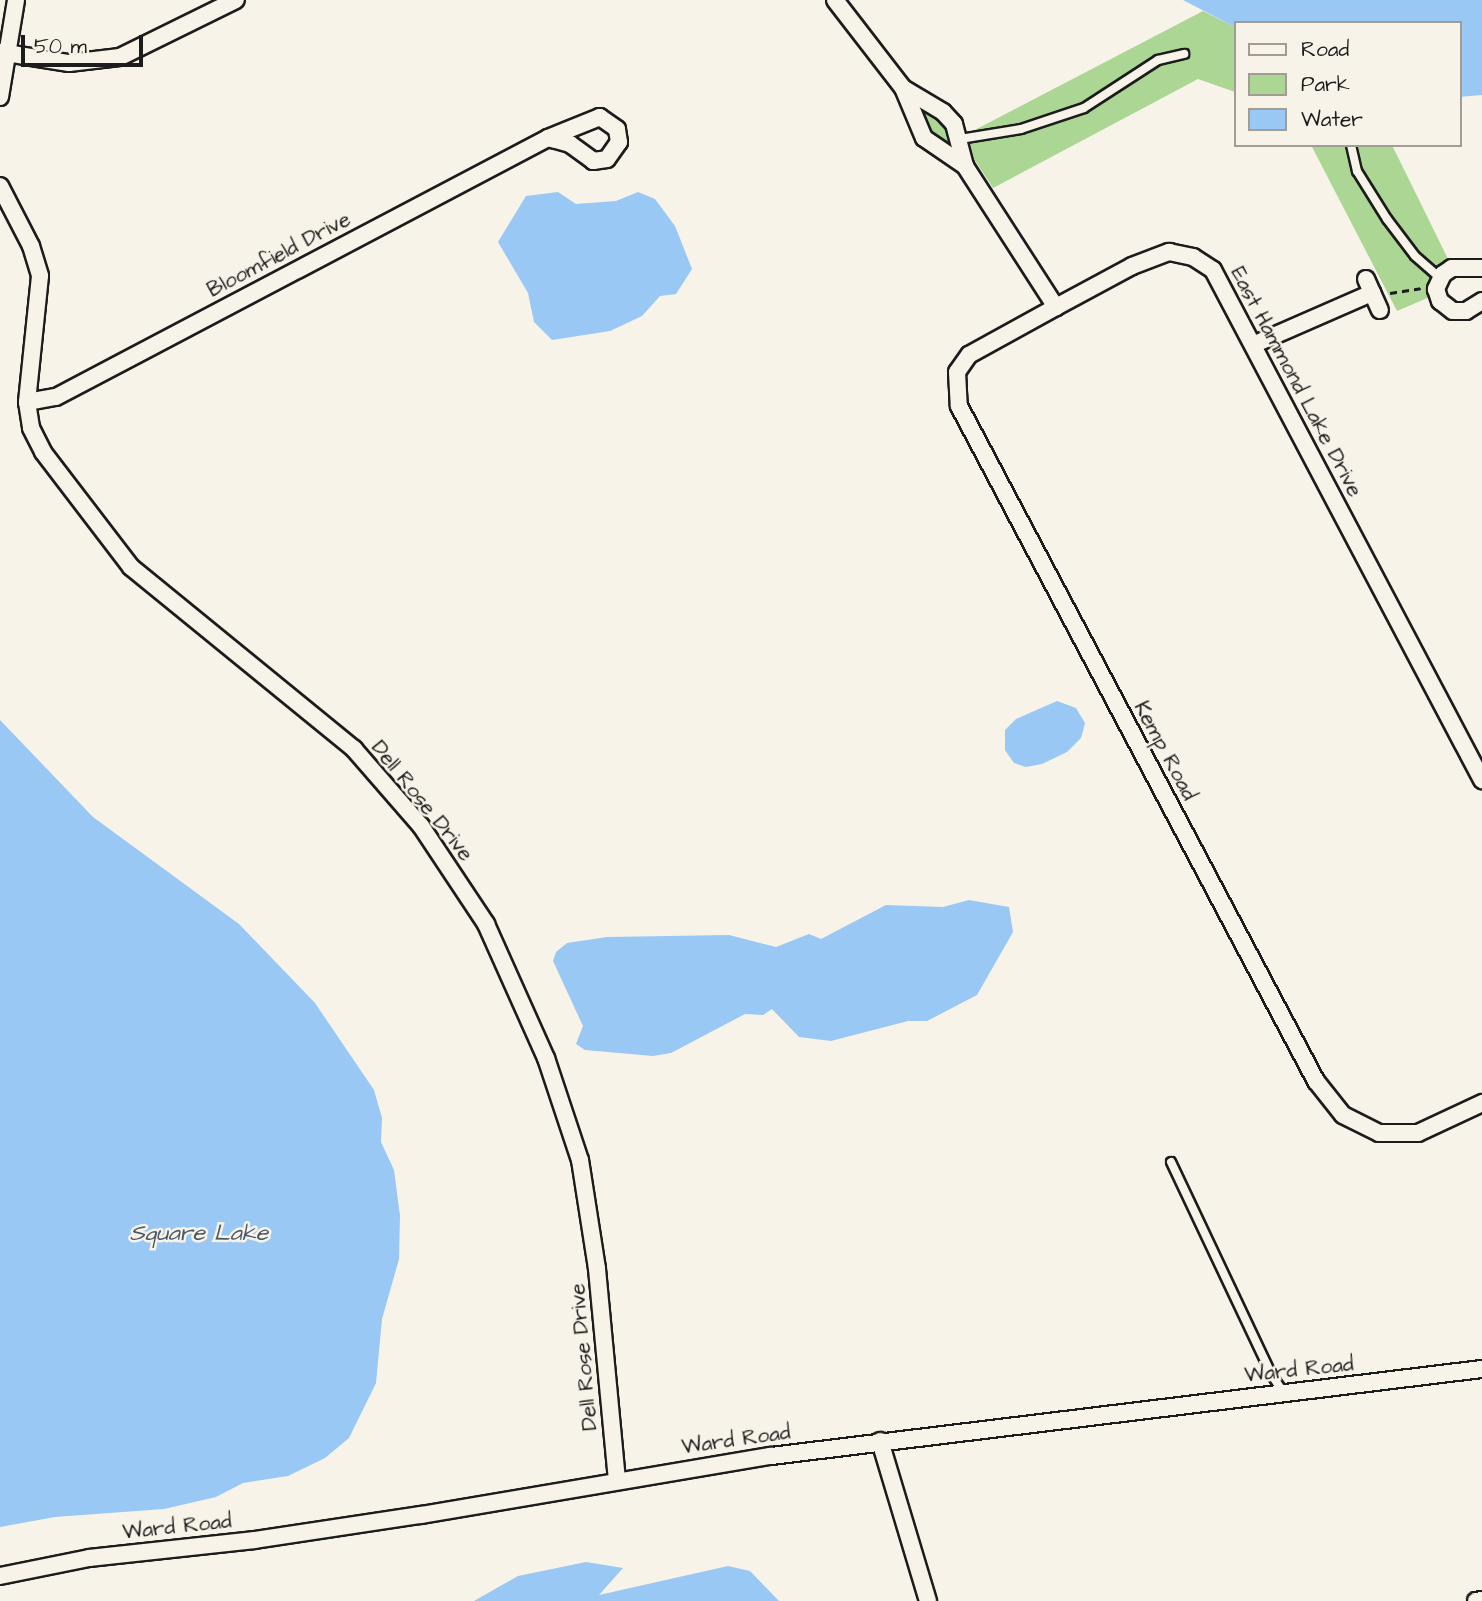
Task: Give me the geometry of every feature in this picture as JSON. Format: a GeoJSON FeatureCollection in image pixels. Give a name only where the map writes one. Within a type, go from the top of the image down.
{"type":"FeatureCollection","features":[{"type":"Feature","properties":{"kind":"street"},"geometry":{"type":"LineString","coordinates":[[0,97],[3,53],[16,0]]}},
{"type":"Feature","properties":{"kind":"street"},"geometry":{"type":"LineString","coordinates":[[3,53],[69,63],[120,57],[236,0]]}},
{"type":"Feature","properties":{"kind":"street"},"geometry":{"type":"LineString","coordinates":[[835,0],[903,88],[924,138],[965,166]]}},
{"type":"Feature","properties":{"kind":"street"},"geometry":{"type":"LineString","coordinates":[[903,88],[943,112],[960,139],[965,166],[1056,307]]}},
{"type":"Feature","properties":{"kind":"street","name":"Bloomfield Drive"},"geometry":{"type":"LineString","coordinates":[[27,402],[56,397],[548,138]]}},
{"type":"Feature","properties":{"kind":"street","name":"Dell Rose Drive"},"geometry":{"type":"LineString","coordinates":[[0,186],[31,246],[40,276],[27,402],[37,441],[113,548],[157,591],[354,749],[421,826],[486,924],[546,1058],[580,1160],[597,1269],[617,1479]]}},
{"type":"Feature","properties":{"kind":"street","name":"East Hammond Lake Drive"},"geometry":{"type":"LineString","coordinates":[[1056,307],[1156,255],[1180,253],[1213,270],[1255,344],[1482,780]]}},
{"type":"Feature","properties":{"kind":"street"},"geometry":{"type":"LineString","coordinates":[[1482,268],[1455,268],[1438,282],[1440,301],[1452,311],[1466,311],[1482,301]]}},
{"type":"Feature","properties":{"kind":"street"},"geometry":{"type":"LineString","coordinates":[[1255,344],[1369,286],[1380,310]]}},
{"type":"Feature","properties":{"kind":"street","name":"Kemp Road"},"geometry":{"type":"LineString","coordinates":[[1056,307],[970,355],[957,372],[959,406],[1316,1081],[1343,1115],[1379,1133],[1418,1133],[1482,1103]]}},
{"type":"Feature","properties":{"kind":"street","name":"Ward Road"},"geometry":{"type":"LineString","coordinates":[[0,1576],[89,1558],[421,1515],[617,1479],[880,1441],[1482,1369]]}},
{"type":"Feature","properties":{"kind":"street"},"geometry":{"type":"LineString","coordinates":[[880,1441],[928,1601]]}},
{"type":"Feature","properties":{"kind":"street"},"geometry":{"type":"LineString","coordinates":[[1475,1601],[1482,1600]]}},
{"type":"Feature","properties":{"kind":"lane"},"geometry":{"type":"LineString","coordinates":[[960,139],[1021,129],[1084,108],[1158,60],[1184,54]]}},
{"type":"Feature","properties":{"kind":"lane"},"geometry":{"type":"LineString","coordinates":[[1351,147],[1357,171],[1387,219],[1438,282]]}},
{"type":"Feature","properties":{"kind":"lane"},"geometry":{"type":"LineString","coordinates":[[1171,1162],[1271,1374],[1284,1393]]}},
{"type":"Feature","properties":{"kind":"path"},"geometry":{"type":"LineString","coordinates":[[1369,286],[1438,282]]}},
{"type":"Feature","properties":{"kind":"green space"},"geometry":{"type":"Polygon","coordinates":[[[1203,11],[1234,26],[1234,92],[1198,79],[993,188],[974,159],[967,134],[1203,11]]]}},
{"type":"Feature","properties":{"kind":"green space"},"geometry":{"type":"Polygon","coordinates":[[[926,113],[946,124],[952,137],[948,142],[932,133],[923,121],[926,113]]]}},
{"type":"Feature","properties":{"kind":"green space"},"geometry":{"type":"Polygon","coordinates":[[[1312,147],[1393,147],[1450,263],[1437,268],[1432,277],[1432,296],[1397,311],[1312,147]]]}},
{"type":"Feature","properties":{"kind":"water"},"geometry":{"type":"Polygon","coordinates":[[[1183,0],[1482,0],[1482,95],[1461,97],[1461,21],[1234,21],[1234,26],[1183,0]]]}},
{"type":"Feature","properties":{"kind":"water"},"geometry":{"type":"Polygon","coordinates":[[[558,192],[576,204],[616,201],[638,192],[655,199],[675,226],[692,269],[676,294],[660,296],[642,316],[610,331],[552,340],[534,322],[528,293],[498,242],[526,196],[558,192]]]}},
{"type":"Feature","properties":{"kind":"water"},"geometry":{"type":"Polygon","coordinates":[[[1057,701],[1076,708],[1085,723],[1081,738],[1067,752],[1042,764],[1026,767],[1014,763],[1005,750],[1005,730],[1016,719],[1057,701]]]}},
{"type":"Feature","properties":{"kind":"water","name":"Square Lake"},"geometry":{"type":"Polygon","coordinates":[[[0,720],[93,817],[239,924],[315,1003],[374,1090],[382,1118],[381,1142],[394,1170],[400,1216],[399,1259],[382,1319],[376,1383],[349,1438],[325,1458],[288,1476],[243,1483],[216,1497],[164,1509],[55,1517],[0,1527],[0,720]]]}},
{"type":"Feature","properties":{"kind":"water"},"geometry":{"type":"Polygon","coordinates":[[[969,900],[1009,907],[1013,932],[977,995],[927,1021],[908,1021],[831,1041],[799,1037],[772,1009],[763,1015],[745,1014],[671,1053],[653,1056],[585,1050],[576,1044],[583,1026],[553,961],[556,952],[567,943],[607,937],[729,935],[776,947],[809,934],[821,939],[886,905],[943,907],[969,900]]]}},
{"type":"Feature","properties":{"kind":"water"},"geometry":{"type":"Polygon","coordinates":[[[586,1562],[623,1568],[599,1595],[728,1566],[750,1571],[779,1601],[474,1601],[518,1576],[586,1562]]]}}]}
